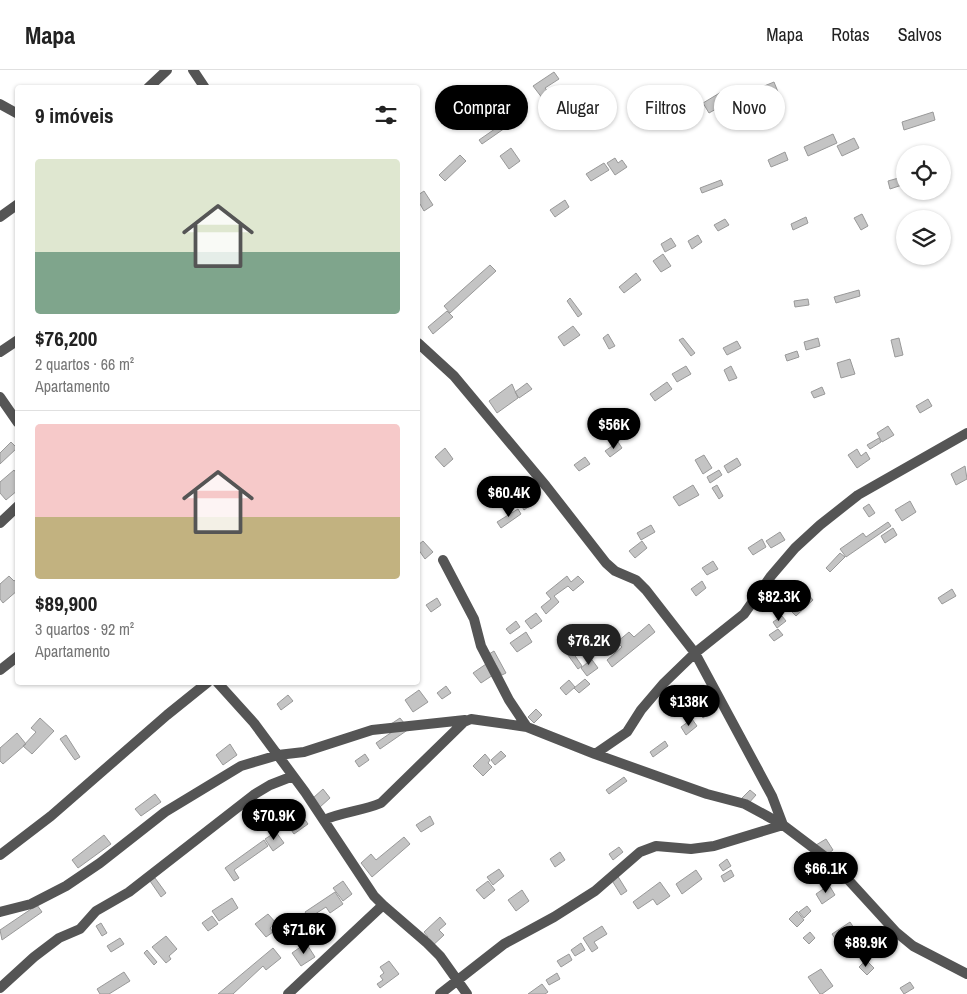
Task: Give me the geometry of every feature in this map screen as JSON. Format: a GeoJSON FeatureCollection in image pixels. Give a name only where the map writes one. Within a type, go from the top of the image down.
{"type":"FeatureCollection","features":[{"type":"Feature","properties":{"kind":"street"},"geometry":{"type":"LineString","coordinates":[[151,85],[168,70]]}},
{"type":"Feature","properties":{"kind":"street"},"geometry":{"type":"LineString","coordinates":[[193,70],[203,85]]}},
{"type":"Feature","properties":{"kind":"street"},"geometry":{"type":"LineString","coordinates":[[0,104],[15,112]]}},
{"type":"Feature","properties":{"kind":"street"},"geometry":{"type":"LineString","coordinates":[[0,218],[15,206]]}},
{"type":"Feature","properties":{"kind":"street"},"geometry":{"type":"LineString","coordinates":[[0,352],[15,342]]}},
{"type":"Feature","properties":{"kind":"street"},"geometry":{"type":"LineString","coordinates":[[420,345],[454,376],[546,486],[606,563],[615,571],[636,580],[646,590],[695,653],[772,796],[783,825]]}},
{"type":"Feature","properties":{"kind":"street"},"geometry":{"type":"LineString","coordinates":[[0,397],[15,419]]}},
{"type":"Feature","properties":{"kind":"street"},"geometry":{"type":"LineString","coordinates":[[595,754],[627,732],[641,710],[695,653],[744,614],[777,569],[795,548],[820,525],[858,496],[967,433]]}},
{"type":"Feature","properties":{"kind":"street"},"geometry":{"type":"LineString","coordinates":[[0,523],[15,509]]}},
{"type":"Feature","properties":{"kind":"street"},"geometry":{"type":"LineString","coordinates":[[443,560],[474,620],[481,646],[527,727]]}},
{"type":"Feature","properties":{"kind":"street"},"geometry":{"type":"LineString","coordinates":[[0,670],[15,658]]}},
{"type":"Feature","properties":{"kind":"street"},"geometry":{"type":"LineString","coordinates":[[0,855],[51,816],[204,685]]}},
{"type":"Feature","properties":{"kind":"street"},"geometry":{"type":"LineString","coordinates":[[220,685],[254,723],[278,755],[374,896],[427,942],[467,994]]}},
{"type":"Feature","properties":{"kind":"street"},"geometry":{"type":"LineString","coordinates":[[324,820],[339,814],[370,808],[381,803],[434,753],[455,728],[471,719]]}},
{"type":"Feature","properties":{"kind":"street"},"geometry":{"type":"LineString","coordinates":[[0,912],[31,904],[66,886],[100,863],[165,812],[241,766],[278,755],[304,752],[372,730],[471,719],[527,727],[595,754],[707,794],[745,804],[783,825],[832,862],[896,932],[913,946],[967,974]]}},
{"type":"Feature","properties":{"kind":"street"},"geometry":{"type":"LineString","coordinates":[[0,988],[34,956],[59,938],[80,929],[96,911],[129,892],[249,799],[270,785],[293,776]]}},
{"type":"Feature","properties":{"kind":"street"},"geometry":{"type":"LineString","coordinates":[[440,994],[504,944],[554,917],[594,891],[640,852],[656,846],[691,849],[714,846],[783,825]]}},
{"type":"Feature","properties":{"kind":"street"},"geometry":{"type":"LineString","coordinates":[[288,994],[383,905]]}},
{"type":"Feature","properties":{"kind":"building"},"geometry":{"type":"Polygon","coordinates":[[[554,72],[559,79],[550,85],[538,85],[538,92],[533,86],[554,72]]]}},
{"type":"Feature","properties":{"kind":"building"},"geometry":{"type":"Polygon","coordinates":[[[714,96],[714,110],[709,113],[704,102],[714,96]]]}},
{"type":"Feature","properties":{"kind":"building"},"geometry":{"type":"Polygon","coordinates":[[[933,112],[935,120],[904,130],[902,122],[933,112]]]}},
{"type":"Feature","properties":{"kind":"building"},"geometry":{"type":"Polygon","coordinates":[[[493,130],[502,130],[482,144],[479,140],[493,130]]]}},
{"type":"Feature","properties":{"kind":"building"},"geometry":{"type":"Polygon","coordinates":[[[833,134],[837,143],[808,156],[804,147],[833,134]]]}},
{"type":"Feature","properties":{"kind":"building"},"geometry":{"type":"Polygon","coordinates":[[[854,138],[859,148],[842,156],[837,146],[854,138]]]}},
{"type":"Feature","properties":{"kind":"building"},"geometry":{"type":"Polygon","coordinates":[[[511,148],[520,161],[509,169],[500,156],[511,148]]]}},
{"type":"Feature","properties":{"kind":"building"},"geometry":{"type":"Polygon","coordinates":[[[785,152],[788,160],[771,167],[768,160],[785,152]]]}},
{"type":"Feature","properties":{"kind":"building"},"geometry":{"type":"Polygon","coordinates":[[[460,155],[466,161],[445,181],[439,175],[460,155]]]}},
{"type":"Feature","properties":{"kind":"building"},"geometry":{"type":"Polygon","coordinates":[[[615,158],[618,163],[622,160],[627,167],[615,175],[607,163],[615,158]]]}},
{"type":"Feature","properties":{"kind":"building"},"geometry":{"type":"Polygon","coordinates":[[[604,163],[609,170],[591,181],[586,174],[604,163]]]}},
{"type":"Feature","properties":{"kind":"building"},"geometry":{"type":"Polygon","coordinates":[[[896,179],[896,187],[890,189],[888,181],[896,179]]]}},
{"type":"Feature","properties":{"kind":"building"},"geometry":{"type":"Polygon","coordinates":[[[721,180],[723,185],[702,193],[700,188],[721,180]]]}},
{"type":"Feature","properties":{"kind":"building"},"geometry":{"type":"Polygon","coordinates":[[[424,191],[433,205],[424,211],[420,204],[420,194],[424,191]]]}},
{"type":"Feature","properties":{"kind":"building"},"geometry":{"type":"Polygon","coordinates":[[[565,200],[569,207],[555,217],[550,210],[565,200]]]}},
{"type":"Feature","properties":{"kind":"building"},"geometry":{"type":"Polygon","coordinates":[[[862,214],[868,226],[861,230],[854,218],[862,214]]]}},
{"type":"Feature","properties":{"kind":"building"},"geometry":{"type":"Polygon","coordinates":[[[806,217],[808,223],[793,230],[791,224],[806,217]]]}},
{"type":"Feature","properties":{"kind":"building"},"geometry":{"type":"Polygon","coordinates":[[[725,219],[729,225],[718,231],[714,225],[725,219]]]}},
{"type":"Feature","properties":{"kind":"building"},"geometry":{"type":"Polygon","coordinates":[[[698,235],[702,242],[692,249],[688,241],[698,235]]]}},
{"type":"Feature","properties":{"kind":"building"},"geometry":{"type":"Polygon","coordinates":[[[671,238],[676,246],[665,252],[661,244],[671,238]]]}},
{"type":"Feature","properties":{"kind":"building"},"geometry":{"type":"Polygon","coordinates":[[[663,254],[671,266],[661,272],[653,261],[663,254]]]}},
{"type":"Feature","properties":{"kind":"building"},"geometry":{"type":"Polygon","coordinates":[[[490,265],[496,271],[450,313],[444,306],[490,265]]]}},
{"type":"Feature","properties":{"kind":"building"},"geometry":{"type":"Polygon","coordinates":[[[636,273],[641,280],[624,293],[619,287],[636,273]]]}},
{"type":"Feature","properties":{"kind":"building"},"geometry":{"type":"Polygon","coordinates":[[[859,290],[860,296],[836,303],[834,297],[859,290]]]}},
{"type":"Feature","properties":{"kind":"building"},"geometry":{"type":"Polygon","coordinates":[[[570,298],[582,314],[578,317],[567,301],[570,298]]]}},
{"type":"Feature","properties":{"kind":"building"},"geometry":{"type":"Polygon","coordinates":[[[808,299],[809,305],[795,307],[794,301],[808,299]]]}},
{"type":"Feature","properties":{"kind":"building"},"geometry":{"type":"Polygon","coordinates":[[[447,311],[453,317],[433,334],[428,327],[447,311]]]}},
{"type":"Feature","properties":{"kind":"building"},"geometry":{"type":"Polygon","coordinates":[[[573,326],[580,335],[564,346],[558,337],[573,326]]]}},
{"type":"Feature","properties":{"kind":"building"},"geometry":{"type":"Polygon","coordinates":[[[608,334],[615,346],[609,349],[603,338],[608,334]]]}},
{"type":"Feature","properties":{"kind":"building"},"geometry":{"type":"Polygon","coordinates":[[[683,338],[695,353],[691,356],[679,340],[683,338]]]}},
{"type":"Feature","properties":{"kind":"building"},"geometry":{"type":"Polygon","coordinates":[[[818,338],[820,346],[806,350],[804,342],[818,338]]]}},
{"type":"Feature","properties":{"kind":"building"},"geometry":{"type":"Polygon","coordinates":[[[899,338],[903,355],[895,357],[891,340],[899,338]]]}},
{"type":"Feature","properties":{"kind":"building"},"geometry":{"type":"Polygon","coordinates":[[[737,341],[741,348],[727,355],[723,348],[737,341]]]}},
{"type":"Feature","properties":{"kind":"building"},"geometry":{"type":"Polygon","coordinates":[[[797,351],[799,357],[787,361],[785,355],[797,351]]]}},
{"type":"Feature","properties":{"kind":"building"},"geometry":{"type":"Polygon","coordinates":[[[850,359],[855,374],[841,378],[837,363],[850,359]]]}},
{"type":"Feature","properties":{"kind":"building"},"geometry":{"type":"Polygon","coordinates":[[[686,366],[691,374],[677,382],[672,374],[686,366]]]}},
{"type":"Feature","properties":{"kind":"building"},"geometry":{"type":"Polygon","coordinates":[[[731,366],[737,378],[729,381],[724,370],[731,366]]]}},
{"type":"Feature","properties":{"kind":"building"},"geometry":{"type":"Polygon","coordinates":[[[667,382],[672,389],[655,401],[650,394],[667,382]]]}},
{"type":"Feature","properties":{"kind":"building"},"geometry":{"type":"Polygon","coordinates":[[[527,383],[532,389],[519,398],[515,392],[527,383]]]}},
{"type":"Feature","properties":{"kind":"building"},"geometry":{"type":"Polygon","coordinates":[[[512,384],[518,398],[497,413],[489,401],[512,384]]]}},
{"type":"Feature","properties":{"kind":"building"},"geometry":{"type":"Polygon","coordinates":[[[822,387],[825,394],[814,398],[811,392],[822,387]]]}},
{"type":"Feature","properties":{"kind":"building"},"geometry":{"type":"Polygon","coordinates":[[[928,399],[932,406],[920,413],[916,406],[928,399]]]}},
{"type":"Feature","properties":{"kind":"building"},"geometry":{"type":"Polygon","coordinates":[[[888,426],[894,435],[882,442],[877,433],[888,426]]]}},
{"type":"Feature","properties":{"kind":"building"},"geometry":{"type":"Polygon","coordinates":[[[879,438],[881,442],[870,449],[867,445],[879,438]]]}},
{"type":"Feature","properties":{"kind":"building"},"geometry":{"type":"Polygon","coordinates":[[[11,442],[15,446],[15,450],[0,464],[0,453],[11,442]]]}},
{"type":"Feature","properties":{"kind":"building"},"geometry":{"type":"Polygon","coordinates":[[[618,442],[622,448],[610,457],[605,451],[618,442]]]}},
{"type":"Feature","properties":{"kind":"building"},"geometry":{"type":"Polygon","coordinates":[[[445,448],[453,459],[444,467],[435,457],[445,448]]]}},
{"type":"Feature","properties":{"kind":"building"},"geometry":{"type":"Polygon","coordinates":[[[857,449],[861,456],[866,452],[870,459],[857,468],[848,455],[857,449]]]}},
{"type":"Feature","properties":{"kind":"building"},"geometry":{"type":"Polygon","coordinates":[[[704,455],[712,468],[703,474],[695,460],[704,455]]]}},
{"type":"Feature","properties":{"kind":"building"},"geometry":{"type":"Polygon","coordinates":[[[585,457],[590,464],[579,471],[574,465],[585,457]]]}},
{"type":"Feature","properties":{"kind":"building"},"geometry":{"type":"Polygon","coordinates":[[[737,458],[741,465],[728,473],[724,466],[737,458]]]}},
{"type":"Feature","properties":{"kind":"building"},"geometry":{"type":"Polygon","coordinates":[[[965,466],[967,479],[956,485],[951,474],[965,466]]]}},
{"type":"Feature","properties":{"kind":"building"},"geometry":{"type":"Polygon","coordinates":[[[14,470],[15,471],[15,492],[6,500],[0,493],[0,482],[14,470]]]}},
{"type":"Feature","properties":{"kind":"building"},"geometry":{"type":"Polygon","coordinates":[[[719,470],[722,475],[710,483],[707,477],[719,470]]]}},
{"type":"Feature","properties":{"kind":"building"},"geometry":{"type":"Polygon","coordinates":[[[693,485],[699,495],[679,506],[673,497],[693,485]]]}},
{"type":"Feature","properties":{"kind":"building"},"geometry":{"type":"Polygon","coordinates":[[[717,485],[723,496],[719,499],[712,488],[717,485]]]}},
{"type":"Feature","properties":{"kind":"building"},"geometry":{"type":"Polygon","coordinates":[[[531,497],[535,502],[524,510],[521,505],[531,497]]]}},
{"type":"Feature","properties":{"kind":"building"},"geometry":{"type":"Polygon","coordinates":[[[910,501],[916,512],[902,521],[895,510],[910,501]]]}},
{"type":"Feature","properties":{"kind":"building"},"geometry":{"type":"Polygon","coordinates":[[[869,504],[875,513],[869,517],[863,508],[869,504]]]}},
{"type":"Feature","properties":{"kind":"building"},"geometry":{"type":"Polygon","coordinates":[[[518,509],[521,514],[501,528],[497,522],[518,509]]]}},
{"type":"Feature","properties":{"kind":"building"},"geometry":{"type":"Polygon","coordinates":[[[888,522],[891,526],[846,557],[840,549],[863,533],[866,537],[888,522]]]}},
{"type":"Feature","properties":{"kind":"building"},"geometry":{"type":"Polygon","coordinates":[[[651,525],[655,532],[641,540],[637,533],[651,525]]]}},
{"type":"Feature","properties":{"kind":"building"},"geometry":{"type":"Polygon","coordinates":[[[893,528],[897,535],[885,543],[881,536],[893,528]]]}},
{"type":"Feature","properties":{"kind":"building"},"geometry":{"type":"Polygon","coordinates":[[[780,532],[785,540],[771,548],[766,541],[780,532]]]}},
{"type":"Feature","properties":{"kind":"building"},"geometry":{"type":"Polygon","coordinates":[[[762,539],[766,547],[753,555],[748,548],[762,539]]]}},
{"type":"Feature","properties":{"kind":"building"},"geometry":{"type":"Polygon","coordinates":[[[423,541],[433,552],[425,559],[420,552],[420,543],[423,541]]]}},
{"type":"Feature","properties":{"kind":"building"},"geometry":{"type":"Polygon","coordinates":[[[642,541],[647,548],[635,558],[629,551],[642,541]]]}},
{"type":"Feature","properties":{"kind":"building"},"geometry":{"type":"Polygon","coordinates":[[[840,553],[845,557],[830,572],[826,568],[840,553]]]}},
{"type":"Feature","properties":{"kind":"building"},"geometry":{"type":"Polygon","coordinates":[[[713,561],[718,569],[707,575],[702,568],[713,561]]]}},
{"type":"Feature","properties":{"kind":"building"},"geometry":{"type":"Polygon","coordinates":[[[9,576],[15,580],[15,593],[3,603],[0,599],[0,584],[9,576]]]}},
{"type":"Feature","properties":{"kind":"building"},"geometry":{"type":"Polygon","coordinates":[[[567,576],[571,582],[578,576],[584,582],[573,591],[568,586],[554,596],[559,602],[546,614],[541,607],[551,599],[546,593],[567,576]]]}},
{"type":"Feature","properties":{"kind":"building"},"geometry":{"type":"Polygon","coordinates":[[[702,581],[706,588],[696,596],[691,589],[702,581]]]}},
{"type":"Feature","properties":{"kind":"building"},"geometry":{"type":"Polygon","coordinates":[[[952,589],[956,596],[942,604],[938,598],[952,589]]]}},
{"type":"Feature","properties":{"kind":"building"},"geometry":{"type":"Polygon","coordinates":[[[808,594],[813,600],[796,616],[790,610],[808,594]]]}},
{"type":"Feature","properties":{"kind":"building"},"geometry":{"type":"Polygon","coordinates":[[[437,598],[441,605],[431,612],[426,605],[437,598]]]}},
{"type":"Feature","properties":{"kind":"building"},"geometry":{"type":"Polygon","coordinates":[[[536,613],[542,621],[531,629],[525,621],[536,613]]]}},
{"type":"Feature","properties":{"kind":"building"},"geometry":{"type":"Polygon","coordinates":[[[782,616],[786,621],[777,628],[773,622],[782,616]]]}},
{"type":"Feature","properties":{"kind":"building"},"geometry":{"type":"Polygon","coordinates":[[[516,621],[520,627],[510,634],[506,629],[516,621]]]}},
{"type":"Feature","properties":{"kind":"building"},"geometry":{"type":"Polygon","coordinates":[[[649,624],[655,632],[612,667],[607,660],[622,647],[617,642],[629,632],[634,637],[649,624]]]}},
{"type":"Feature","properties":{"kind":"building"},"geometry":{"type":"Polygon","coordinates":[[[778,629],[783,635],[774,641],[769,635],[778,629]]]}},
{"type":"Feature","properties":{"kind":"building"},"geometry":{"type":"Polygon","coordinates":[[[526,632],[532,642],[517,652],[510,643],[526,632]]]}},
{"type":"Feature","properties":{"kind":"building"},"geometry":{"type":"Polygon","coordinates":[[[569,647],[582,666],[578,669],[565,651],[569,647]]]}},
{"type":"Feature","properties":{"kind":"building"},"geometry":{"type":"Polygon","coordinates":[[[494,651],[506,673],[502,675],[489,654],[494,651]]]}},
{"type":"Feature","properties":{"kind":"building"},"geometry":{"type":"Polygon","coordinates":[[[587,653],[598,668],[587,676],[581,668],[588,662],[584,656],[587,653]]]}},
{"type":"Feature","properties":{"kind":"building"},"geometry":{"type":"Polygon","coordinates":[[[486,664],[493,675],[481,683],[473,673],[486,664]]]}},
{"type":"Feature","properties":{"kind":"building"},"geometry":{"type":"Polygon","coordinates":[[[585,679],[590,684],[579,693],[574,688],[585,679]]]}},
{"type":"Feature","properties":{"kind":"building"},"geometry":{"type":"Polygon","coordinates":[[[569,680],[575,687],[566,695],[560,688],[569,680]]]}},
{"type":"Feature","properties":{"kind":"building"},"geometry":{"type":"Polygon","coordinates":[[[446,686],[451,693],[442,699],[437,693],[446,686]]]}},
{"type":"Feature","properties":{"kind":"building"},"geometry":{"type":"Polygon","coordinates":[[[419,690],[428,702],[413,712],[405,700],[419,690]]]}},
{"type":"Feature","properties":{"kind":"building"},"geometry":{"type":"Polygon","coordinates":[[[288,695],[293,701],[281,710],[277,704],[288,695]]]}},
{"type":"Feature","properties":{"kind":"building"},"geometry":{"type":"Polygon","coordinates":[[[712,704],[715,709],[703,718],[699,713],[712,704]]]}},
{"type":"Feature","properties":{"kind":"building"},"geometry":{"type":"Polygon","coordinates":[[[694,706],[699,712],[688,720],[683,714],[694,706]]]}},
{"type":"Feature","properties":{"kind":"building"},"geometry":{"type":"Polygon","coordinates":[[[536,709],[542,715],[534,723],[528,717],[536,709]]]}},
{"type":"Feature","properties":{"kind":"building"},"geometry":{"type":"Polygon","coordinates":[[[40,718],[54,731],[32,754],[23,746],[36,732],[31,728],[40,718]]]}},
{"type":"Feature","properties":{"kind":"building"},"geometry":{"type":"Polygon","coordinates":[[[400,718],[409,729],[380,749],[376,743],[392,732],[388,726],[400,718]]]}},
{"type":"Feature","properties":{"kind":"building"},"geometry":{"type":"Polygon","coordinates":[[[692,719],[697,726],[686,735],[681,727],[692,719]]]}},
{"type":"Feature","properties":{"kind":"building"},"geometry":{"type":"Polygon","coordinates":[[[17,733],[26,744],[3,764],[0,761],[0,748],[17,733]]]}},
{"type":"Feature","properties":{"kind":"building"},"geometry":{"type":"Polygon","coordinates":[[[66,735],[80,757],[75,760],[60,739],[66,735]]]}},
{"type":"Feature","properties":{"kind":"building"},"geometry":{"type":"Polygon","coordinates":[[[665,741],[668,746],[653,757],[650,752],[665,741]]]}},
{"type":"Feature","properties":{"kind":"building"},"geometry":{"type":"Polygon","coordinates":[[[230,744],[237,755],[223,765],[216,755],[230,744]]]}},
{"type":"Feature","properties":{"kind":"building"},"geometry":{"type":"Polygon","coordinates":[[[501,751],[506,756],[495,765],[491,760],[501,751]]]}},
{"type":"Feature","properties":{"kind":"building"},"geometry":{"type":"Polygon","coordinates":[[[365,754],[369,760],[359,767],[355,761],[365,754]]]}},
{"type":"Feature","properties":{"kind":"building"},"geometry":{"type":"Polygon","coordinates":[[[485,754],[490,760],[488,763],[492,767],[483,776],[473,766],[485,754]]]}},
{"type":"Feature","properties":{"kind":"building"},"geometry":{"type":"Polygon","coordinates":[[[624,777],[627,781],[609,794],[606,790],[624,777]]]}},
{"type":"Feature","properties":{"kind":"building"},"geometry":{"type":"Polygon","coordinates":[[[323,789],[330,798],[320,807],[313,798],[323,789]]]}},
{"type":"Feature","properties":{"kind":"building"},"geometry":{"type":"Polygon","coordinates":[[[750,790],[756,795],[748,804],[742,798],[750,790]]]}},
{"type":"Feature","properties":{"kind":"building"},"geometry":{"type":"Polygon","coordinates":[[[155,794],[161,802],[141,816],[135,809],[155,794]]]}},
{"type":"Feature","properties":{"kind":"building"},"geometry":{"type":"Polygon","coordinates":[[[430,816],[434,824],[421,832],[416,825],[430,816]]]}},
{"type":"Feature","properties":{"kind":"building"},"geometry":{"type":"Polygon","coordinates":[[[303,817],[308,824],[294,834],[289,827],[303,817]]]}},
{"type":"Feature","properties":{"kind":"building"},"geometry":{"type":"Polygon","coordinates":[[[276,832],[284,843],[273,851],[265,839],[276,832]]]}},
{"type":"Feature","properties":{"kind":"building"},"geometry":{"type":"Polygon","coordinates":[[[104,835],[111,844],[78,868],[72,860],[104,835]]]}},
{"type":"Feature","properties":{"kind":"building"},"geometry":{"type":"Polygon","coordinates":[[[404,837],[410,844],[372,877],[361,863],[371,854],[376,860],[404,837]]]}},
{"type":"Feature","properties":{"kind":"building"},"geometry":{"type":"Polygon","coordinates":[[[826,839],[833,850],[824,857],[816,845],[826,839]]]}},
{"type":"Feature","properties":{"kind":"building"},"geometry":{"type":"Polygon","coordinates":[[[264,840],[268,846],[234,870],[239,878],[234,881],[225,868],[264,840]]]}},
{"type":"Feature","properties":{"kind":"building"},"geometry":{"type":"Polygon","coordinates":[[[619,847],[623,852],[613,860],[609,854],[619,847]]]}},
{"type":"Feature","properties":{"kind":"building"},"geometry":{"type":"Polygon","coordinates":[[[560,852],[565,860],[555,867],[550,859],[560,852]]]}},
{"type":"Feature","properties":{"kind":"building"},"geometry":{"type":"Polygon","coordinates":[[[727,859],[731,866],[723,871],[719,865],[727,859]]]}},
{"type":"Feature","properties":{"kind":"building"},"geometry":{"type":"Polygon","coordinates":[[[499,869],[504,876],[493,885],[487,877],[499,869]]]}},
{"type":"Feature","properties":{"kind":"building"},"geometry":{"type":"Polygon","coordinates":[[[696,870],[702,879],[682,894],[676,884],[696,870]]]}},
{"type":"Feature","properties":{"kind":"building"},"geometry":{"type":"Polygon","coordinates":[[[731,870],[734,876],[724,882],[721,876],[731,870]]]}},
{"type":"Feature","properties":{"kind":"building"},"geometry":{"type":"Polygon","coordinates":[[[617,875],[627,891],[621,895],[611,879],[617,875]]]}},
{"type":"Feature","properties":{"kind":"building"},"geometry":{"type":"Polygon","coordinates":[[[155,878],[166,893],[161,897],[150,881],[155,878]]]}},
{"type":"Feature","properties":{"kind":"building"},"geometry":{"type":"Polygon","coordinates":[[[343,881],[352,894],[343,901],[333,888],[343,881]]]}},
{"type":"Feature","properties":{"kind":"building"},"geometry":{"type":"Polygon","coordinates":[[[488,881],[495,890],[484,899],[476,890],[488,881]]]}},
{"type":"Feature","properties":{"kind":"building"},"geometry":{"type":"Polygon","coordinates":[[[660,882],[670,896],[657,905],[653,899],[638,909],[633,902],[660,882]]]}},
{"type":"Feature","properties":{"kind":"building"},"geometry":{"type":"Polygon","coordinates":[[[829,885],[835,895],[822,904],[816,894],[829,885]]]}},
{"type":"Feature","properties":{"kind":"building"},"geometry":{"type":"Polygon","coordinates":[[[522,890],[529,901],[516,911],[508,900],[522,890]]]}},
{"type":"Feature","properties":{"kind":"building"},"geometry":{"type":"Polygon","coordinates":[[[335,892],[343,904],[330,913],[326,907],[309,918],[305,912],[335,892]]]}},
{"type":"Feature","properties":{"kind":"building"},"geometry":{"type":"Polygon","coordinates":[[[232,898],[238,908],[219,921],[212,911],[232,898]]]}},
{"type":"Feature","properties":{"kind":"building"},"geometry":{"type":"Polygon","coordinates":[[[37,905],[42,912],[2,940],[0,930],[37,905]]]}},
{"type":"Feature","properties":{"kind":"building"},"geometry":{"type":"Polygon","coordinates":[[[807,906],[811,911],[804,918],[799,912],[807,906]]]}},
{"type":"Feature","properties":{"kind":"building"},"geometry":{"type":"Polygon","coordinates":[[[797,911],[804,920],[797,927],[789,919],[797,911]]]}},
{"type":"Feature","properties":{"kind":"building"},"geometry":{"type":"Polygon","coordinates":[[[268,914],[276,923],[270,928],[273,932],[266,937],[255,924],[268,914]]]}},
{"type":"Feature","properties":{"kind":"building"},"geometry":{"type":"Polygon","coordinates":[[[212,916],[218,924],[208,931],[202,923],[212,916]]]}},
{"type":"Feature","properties":{"kind":"building"},"geometry":{"type":"Polygon","coordinates":[[[440,917],[446,924],[439,930],[444,935],[430,948],[424,941],[428,937],[424,932],[440,917]]]}},
{"type":"Feature","properties":{"kind":"building"},"geometry":{"type":"Polygon","coordinates":[[[850,922],[856,931],[838,943],[832,934],[850,922]]]}},
{"type":"Feature","properties":{"kind":"building"},"geometry":{"type":"Polygon","coordinates":[[[101,923],[107,933],[102,936],[96,926],[101,923]]]}},
{"type":"Feature","properties":{"kind":"building"},"geometry":{"type":"Polygon","coordinates":[[[602,926],[607,934],[594,942],[598,948],[592,952],[583,938],[602,926]]]}},
{"type":"Feature","properties":{"kind":"building"},"geometry":{"type":"Polygon","coordinates":[[[810,932],[815,938],[809,944],[803,938],[810,932]]]}},
{"type":"Feature","properties":{"kind":"building"},"geometry":{"type":"Polygon","coordinates":[[[166,936],[177,949],[169,956],[171,959],[166,963],[152,947],[166,936]]]}},
{"type":"Feature","properties":{"kind":"building"},"geometry":{"type":"Polygon","coordinates":[[[120,938],[124,944],[111,952],[107,946],[120,938]]]}},
{"type":"Feature","properties":{"kind":"building"},"geometry":{"type":"Polygon","coordinates":[[[864,939],[866,947],[859,950],[856,942],[864,939]]]}},
{"type":"Feature","properties":{"kind":"building"},"geometry":{"type":"Polygon","coordinates":[[[306,943],[315,957],[301,966],[292,953],[306,943]]]}},
{"type":"Feature","properties":{"kind":"building"},"geometry":{"type":"Polygon","coordinates":[[[581,943],[585,950],[575,956],[571,950],[581,943]]]}},
{"type":"Feature","properties":{"kind":"building"},"geometry":{"type":"Polygon","coordinates":[[[273,948],[281,958],[266,970],[263,966],[233,994],[218,994],[273,948]]]}},
{"type":"Feature","properties":{"kind":"building"},"geometry":{"type":"Polygon","coordinates":[[[147,950],[157,962],[154,965],[144,953],[147,950]]]}},
{"type":"Feature","properties":{"kind":"building"},"geometry":{"type":"Polygon","coordinates":[[[569,954],[572,960],[561,967],[557,961],[569,954]]]}},
{"type":"Feature","properties":{"kind":"building"},"geometry":{"type":"Polygon","coordinates":[[[866,960],[874,968],[867,975],[859,967],[866,960]]]}},
{"type":"Feature","properties":{"kind":"building"},"geometry":{"type":"Polygon","coordinates":[[[389,961],[399,974],[380,988],[377,984],[383,980],[380,976],[384,973],[380,967],[389,961]]]}},
{"type":"Feature","properties":{"kind":"building"},"geometry":{"type":"Polygon","coordinates":[[[821,969],[833,986],[820,994],[808,977],[821,969]]]}},
{"type":"Feature","properties":{"kind":"building"},"geometry":{"type":"Polygon","coordinates":[[[124,972],[130,981],[109,994],[100,994],[97,989],[124,972]]]}},
{"type":"Feature","properties":{"kind":"building"},"geometry":{"type":"Polygon","coordinates":[[[557,973],[560,979],[549,985],[546,980],[557,973]]]}},
{"type":"Feature","properties":{"kind":"building"},"geometry":{"type":"Polygon","coordinates":[[[910,982],[914,988],[904,994],[900,988],[910,982]]]}},
{"type":"Feature","properties":{"kind":"building"},"geometry":{"type":"Polygon","coordinates":[[[542,984],[548,992],[545,994],[528,994],[542,984]]]}}]}
